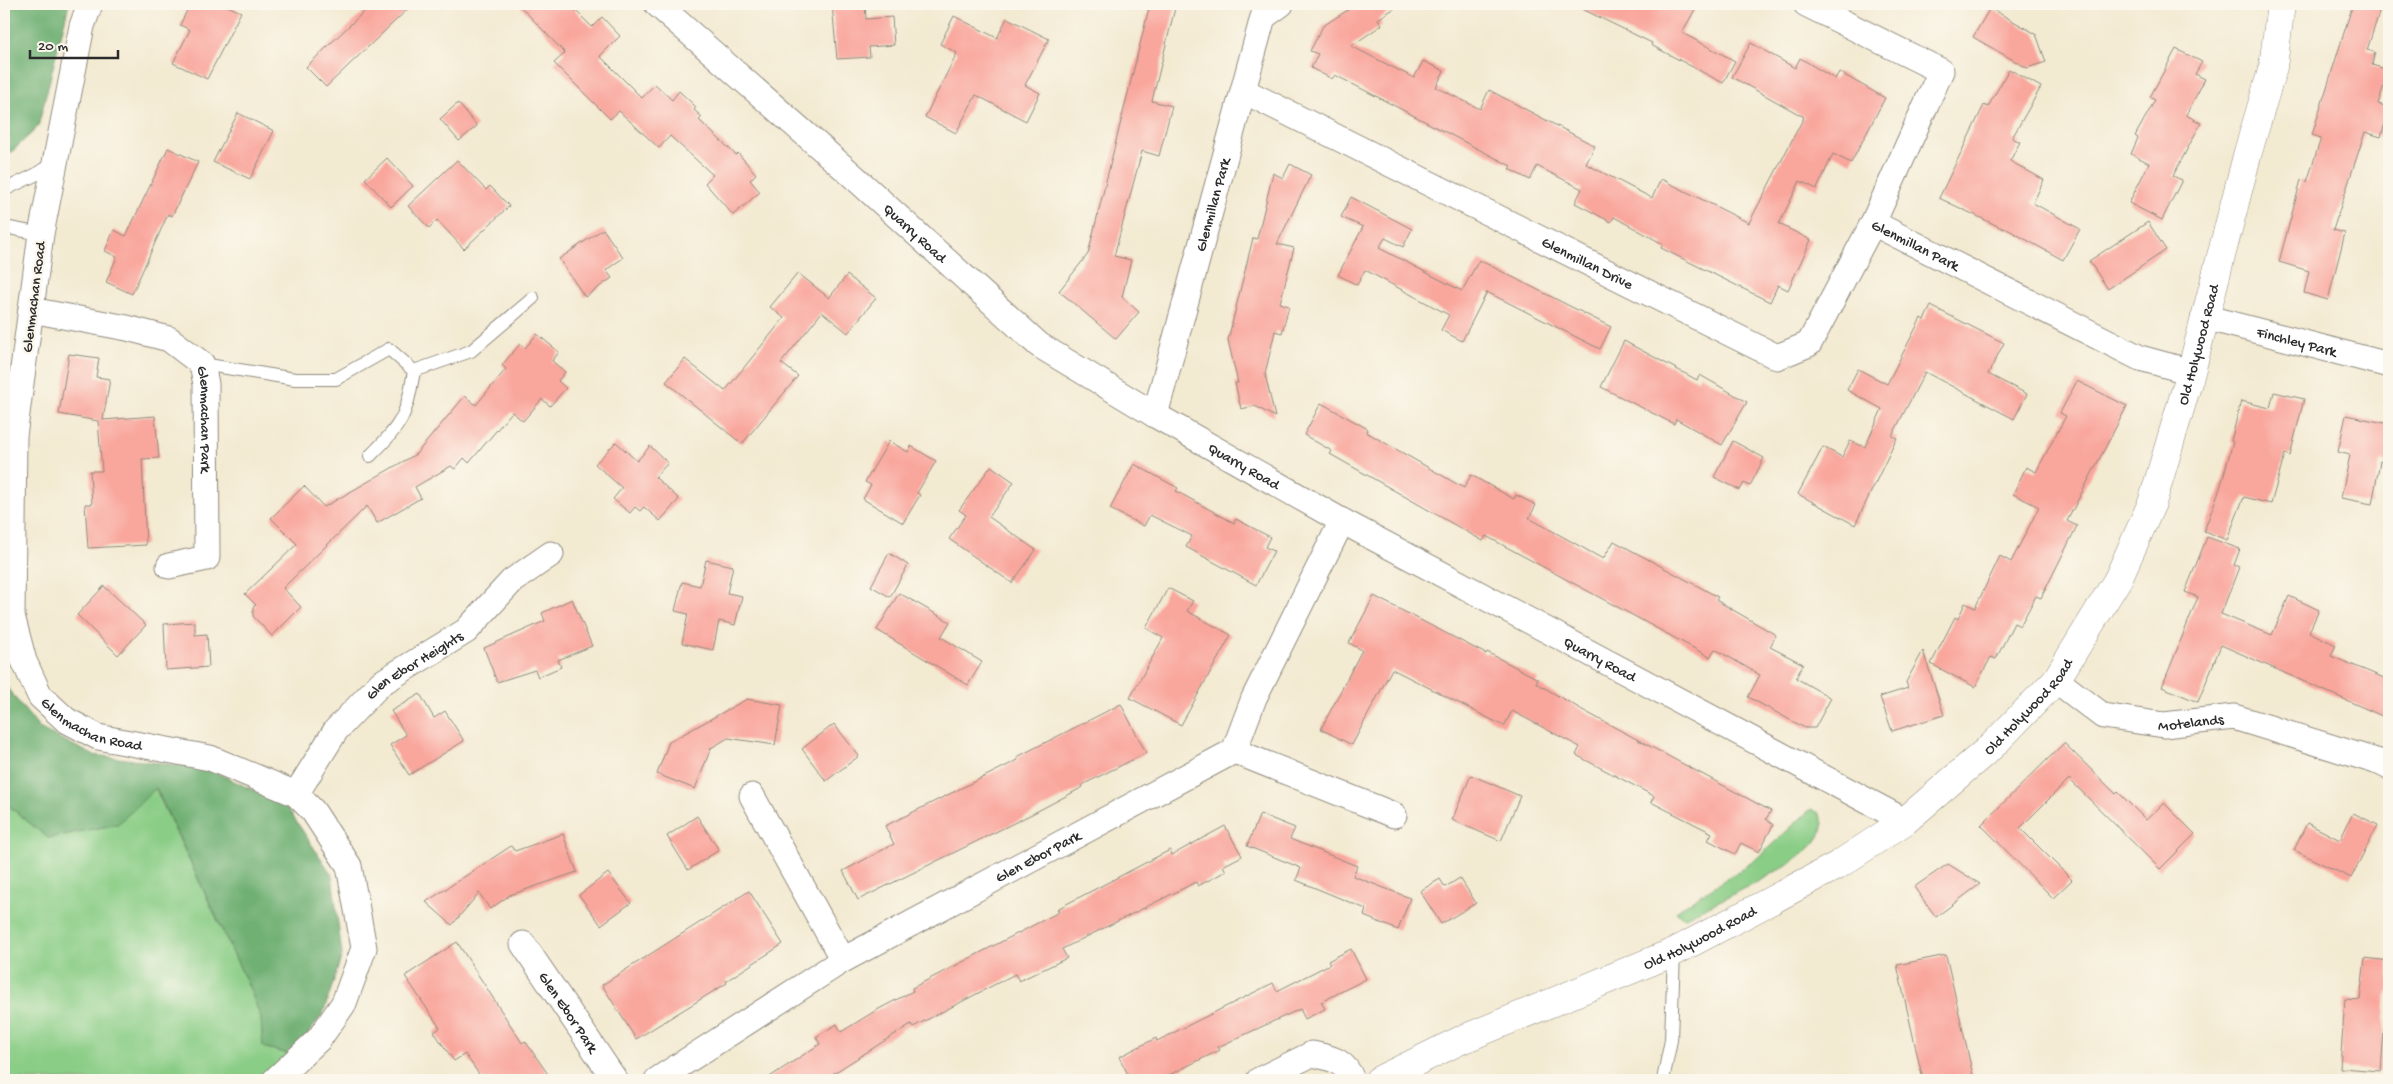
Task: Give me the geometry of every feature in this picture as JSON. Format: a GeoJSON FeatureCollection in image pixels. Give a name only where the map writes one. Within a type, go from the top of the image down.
{"type":"FeatureCollection","features":[{"type":"Feature","properties":{"kind":"street","name":"Glenmachan Road"},"geometry":{"type":"LineString","coordinates":[[90,4],[82,26],[41,234],[14,436],[12,616],[24,661],[40,696],[66,720],[98,737],[210,758],[296,794],[313,811],[349,866],[364,948],[344,1003],[319,1039],[275,1080]]}},
{"type":"Feature","properties":{"kind":"street","name":"Quarry Road"},"geometry":{"type":"LineString","coordinates":[[656,4],[852,175],[1039,345],[1155,415],[1342,521],[1905,821]]}},
{"type":"Feature","properties":{"kind":"street","name":"Glenmillan Park"},"geometry":{"type":"LineString","coordinates":[[1155,415],[1263,17],[1281,4]]}},
{"type":"Feature","properties":{"kind":"street","name":"Glenmillan Park"},"geometry":{"type":"LineString","coordinates":[[1806,4],[1941,71],[1873,223],[2140,358],[2191,372]]}},
{"type":"Feature","properties":{"kind":"street","name":"Old Holywood Road"},"geometry":{"type":"LineString","coordinates":[[1379,1080],[1461,1040],[1674,952],[1838,865],[1905,821],[1992,746],[2056,680],[2118,579],[2152,503],[2191,372],[2204,317],[2273,67],[2281,4]]}},
{"type":"Feature","properties":{"kind":"street","name":"Glenmillan Drive"},"geometry":{"type":"LineString","coordinates":[[1244,91],[1777,357],[1809,344],[1873,223]]}},
{"type":"Feature","properties":{"kind":"street","name":"Glenmachan Park"},"geometry":{"type":"LineString","coordinates":[[31,310],[127,328],[169,340],[202,364],[206,384],[207,558],[169,566]]}},
{"type":"Feature","properties":{"kind":"street","name":"Finchley Park"},"geometry":{"type":"LineString","coordinates":[[2204,317],[2389,366]]}},
{"type":"Feature","properties":{"kind":"street"},"geometry":{"type":"LineString","coordinates":[[1342,521],[1254,698],[1234,751],[1394,815]]}},
{"type":"Feature","properties":{"kind":"street","name":"Glen Ebor Heights"},"geometry":{"type":"LineString","coordinates":[[296,794],[336,730],[381,683],[466,630],[512,581],[552,554]]}},
{"type":"Feature","properties":{"kind":"street","name":"Motelands"},"geometry":{"type":"LineString","coordinates":[[2056,680],[2103,716],[2164,725],[2234,717],[2389,767]]}},
{"type":"Feature","properties":{"kind":"street","name":"Glen Ebor Park"},"geometry":{"type":"LineString","coordinates":[[657,1080],[843,960],[1234,751]]}},
{"type":"Feature","properties":{"kind":"street"},"geometry":{"type":"LineString","coordinates":[[752,796],[843,960]]}},
{"type":"Feature","properties":{"kind":"street","name":"Glen Ebor Park"},"geometry":{"type":"LineString","coordinates":[[523,944],[615,1080]]}},
{"type":"Feature","properties":{"kind":"street"},"geometry":{"type":"LineString","coordinates":[[1259,1080],[1312,1054],[1337,1060],[1352,1080]]}},
{"type":"Feature","properties":{"kind":"lane"},"geometry":{"type":"LineString","coordinates":[[4,190],[36,175],[56,161]]}},
{"type":"Feature","properties":{"kind":"lane"},"geometry":{"type":"LineString","coordinates":[[4,227],[41,234]]}},
{"type":"Feature","properties":{"kind":"lane"},"geometry":{"type":"LineString","coordinates":[[414,371],[471,351],[533,298]]}},
{"type":"Feature","properties":{"kind":"lane"},"geometry":{"type":"LineString","coordinates":[[202,364],[295,379],[336,379],[389,349],[414,371]]}},
{"type":"Feature","properties":{"kind":"lane"},"geometry":{"type":"LineString","coordinates":[[370,456],[395,430],[408,408],[414,371]]}},
{"type":"Feature","properties":{"kind":"lane"},"geometry":{"type":"LineString","coordinates":[[1663,1080],[1671,1040],[1674,952]]}},
{"type":"Feature","properties":{"kind":"green space"},"geometry":{"type":"Polygon","coordinates":[[[4,4],[69,4],[38,127],[4,159],[4,4]]]}},
{"type":"Feature","properties":{"kind":"green space"},"geometry":{"type":"Polygon","coordinates":[[[4,679],[8,689],[39,728],[93,755],[209,769],[286,806],[332,875],[342,955],[323,1014],[292,1055],[263,1047],[261,1018],[250,989],[156,788],[118,824],[48,838],[4,802],[4,679]]]}},
{"type":"Feature","properties":{"kind":"green space"},"geometry":{"type":"Polygon","coordinates":[[[155,788],[250,989],[261,1018],[263,1047],[292,1055],[262,1080],[4,1080],[4,802],[48,838],[118,824],[155,788]]]}},
{"type":"Feature","properties":{"kind":"green space"},"geometry":{"type":"Polygon","coordinates":[[[1811,809],[1819,813],[1823,823],[1821,830],[1818,838],[1795,860],[1735,893],[1683,918],[1676,911],[1754,861],[1811,809]]]}},
{"type":"Feature","properties":{"kind":"building"},"geometry":{"type":"Polygon","coordinates":[[[190,4],[223,4],[241,12],[207,79],[173,63],[190,30],[180,25],[190,4]]]}},
{"type":"Feature","properties":{"kind":"building"},"geometry":{"type":"Polygon","coordinates":[[[372,4],[413,4],[326,87],[306,67],[372,4]]]}},
{"type":"Feature","properties":{"kind":"building"},"geometry":{"type":"Polygon","coordinates":[[[518,4],[569,4],[592,27],[602,17],[620,36],[600,56],[642,98],[655,84],[672,100],[679,91],[696,107],[694,110],[702,117],[699,120],[736,155],[738,153],[756,174],[750,180],[760,192],[733,215],[705,183],[713,175],[670,136],[659,148],[619,111],[610,119],[554,63],[565,53],[518,4]]]}},
{"type":"Feature","properties":{"kind":"building"},"geometry":{"type":"Polygon","coordinates":[[[832,4],[865,4],[866,19],[892,17],[894,45],[869,47],[870,57],[837,59],[832,4]]]}},
{"type":"Feature","properties":{"kind":"building"},"geometry":{"type":"Polygon","coordinates":[[[1150,4],[1176,4],[1152,101],[1172,106],[1159,156],[1142,151],[1114,256],[1131,260],[1122,297],[1139,312],[1116,339],[1059,291],[1088,254],[1150,4]]]}},
{"type":"Feature","properties":{"kind":"building"},"geometry":{"type":"Polygon","coordinates":[[[1357,4],[1401,4],[1378,19],[1382,25],[1351,46],[1414,78],[1423,61],[1444,71],[1436,87],[1480,109],[1489,90],[1595,146],[1586,164],[1652,198],[1661,179],[1749,223],[1804,117],[1732,77],[1751,43],[1795,68],[1800,58],[1835,79],[1839,72],[1885,98],[1851,163],[1833,154],[1817,189],[1800,181],[1779,224],[1811,240],[1788,290],[1778,285],[1770,302],[1661,248],[1663,244],[1614,217],[1611,222],[1575,203],[1582,189],[1537,166],[1530,180],[1509,169],[1511,166],[1335,75],[1332,79],[1311,68],[1318,54],[1310,51],[1323,26],[1357,4]]]}},
{"type":"Feature","properties":{"kind":"building"},"geometry":{"type":"Polygon","coordinates":[[[1572,4],[1698,4],[1682,33],[1735,61],[1723,83],[1651,45],[1652,43],[1572,4]]]}},
{"type":"Feature","properties":{"kind":"building"},"geometry":{"type":"Polygon","coordinates":[[[2353,4],[2382,4],[2367,50],[2375,52],[2372,65],[2389,70],[2378,104],[2389,107],[2389,110],[2381,137],[2365,132],[2333,230],[2345,233],[2328,300],[2304,293],[2309,271],[2279,262],[2301,180],[2307,182],[2321,138],[2312,135],[2353,4]]]}},
{"type":"Feature","properties":{"kind":"building"},"geometry":{"type":"Polygon","coordinates":[[[1990,8],[2036,34],[2046,62],[2027,68],[1973,37],[1990,8]]]}},
{"type":"Feature","properties":{"kind":"building"},"geometry":{"type":"Polygon","coordinates":[[[954,16],[997,38],[1007,18],[1049,39],[1025,85],[1040,93],[1026,121],[976,95],[956,133],[925,117],[957,53],[940,44],[954,16]]]}},
{"type":"Feature","properties":{"kind":"building"},"geometry":{"type":"Polygon","coordinates":[[[2176,49],[2202,62],[2195,74],[2205,79],[2186,115],[2201,123],[2173,176],[2182,180],[2162,220],[2129,203],[2149,163],[2131,154],[2138,138],[2135,136],[2155,100],[2150,97],[2176,49]]]}},
{"type":"Feature","properties":{"kind":"building"},"geometry":{"type":"Polygon","coordinates":[[[2009,69],[2041,87],[2012,138],[2020,142],[2010,161],[2044,180],[2033,203],[2080,229],[2063,260],[2005,228],[1939,198],[1984,105],[1988,107],[2009,69]]]}},
{"type":"Feature","properties":{"kind":"building"},"geometry":{"type":"Polygon","coordinates":[[[458,103],[477,126],[459,141],[440,119],[458,103]]]}},
{"type":"Feature","properties":{"kind":"building"},"geometry":{"type":"Polygon","coordinates":[[[238,113],[274,131],[250,179],[213,162],[238,113]]]}},
{"type":"Feature","properties":{"kind":"building"},"geometry":{"type":"Polygon","coordinates":[[[168,148],[198,162],[172,216],[168,214],[132,294],[106,282],[117,257],[105,251],[114,230],[126,236],[168,148]]]}},
{"type":"Feature","properties":{"kind":"building"},"geometry":{"type":"Polygon","coordinates":[[[387,158],[413,186],[391,207],[365,179],[387,158]]]}},
{"type":"Feature","properties":{"kind":"building"},"geometry":{"type":"Polygon","coordinates":[[[457,160],[486,190],[490,186],[509,206],[464,249],[437,220],[429,228],[408,206],[457,160]]]}},
{"type":"Feature","properties":{"kind":"building"},"geometry":{"type":"Polygon","coordinates":[[[1290,164],[1311,175],[1277,244],[1294,248],[1280,303],[1289,306],[1282,333],[1275,331],[1265,374],[1275,417],[1255,406],[1241,409],[1235,383],[1238,383],[1228,340],[1253,238],[1257,239],[1273,173],[1283,178],[1290,164]]]}},
{"type":"Feature","properties":{"kind":"building"},"geometry":{"type":"Polygon","coordinates":[[[1351,197],[1412,229],[1403,247],[1385,238],[1379,248],[1462,291],[1479,260],[1611,327],[1600,349],[1487,292],[1462,341],[1441,330],[1449,315],[1365,270],[1357,285],[1338,275],[1363,227],[1341,217],[1351,197]]]}},
{"type":"Feature","properties":{"kind":"building"},"geometry":{"type":"Polygon","coordinates":[[[2148,222],[2166,250],[2108,289],[2089,261],[2148,222]]]}},
{"type":"Feature","properties":{"kind":"building"},"geometry":{"type":"Polygon","coordinates":[[[603,229],[623,258],[606,270],[612,278],[585,297],[559,259],[603,229]]]}},
{"type":"Feature","properties":{"kind":"building"},"geometry":{"type":"Polygon","coordinates":[[[798,273],[829,298],[847,275],[876,298],[848,333],[822,312],[781,363],[798,376],[742,444],[666,382],[685,359],[725,391],[784,318],[770,307],[798,273]]]}},
{"type":"Feature","properties":{"kind":"building"},"geometry":{"type":"Polygon","coordinates":[[[1931,306],[2004,343],[1988,374],[2027,394],[2014,419],[1925,372],[1892,436],[1897,438],[1855,525],[1798,494],[1823,447],[1842,457],[1850,441],[1865,447],[1882,409],[1847,390],[1858,369],[1887,384],[1921,318],[1924,320],[1931,306]]]}},
{"type":"Feature","properties":{"kind":"building"},"geometry":{"type":"Polygon","coordinates":[[[537,334],[559,352],[552,361],[565,372],[558,381],[566,388],[550,406],[542,399],[523,421],[512,412],[469,463],[464,458],[455,469],[451,466],[415,487],[421,498],[377,523],[367,506],[283,588],[301,607],[272,636],[253,616],[253,607],[256,605],[245,594],[297,544],[271,518],[304,486],[324,507],[416,454],[465,396],[476,405],[506,369],[502,365],[520,344],[525,348],[537,334]]]}},
{"type":"Feature","properties":{"kind":"building"},"geometry":{"type":"Polygon","coordinates":[[[1624,341],[1697,380],[1700,375],[1747,402],[1722,445],[1676,419],[1674,424],[1601,387],[1624,341]]]}},
{"type":"Feature","properties":{"kind":"building"},"geometry":{"type":"Polygon","coordinates":[[[69,354],[99,358],[96,377],[110,379],[103,420],[155,416],[159,458],[142,459],[146,545],[88,548],[85,504],[92,504],[90,471],[102,471],[98,421],[59,414],[69,354]]]}},
{"type":"Feature","properties":{"kind":"building"},"geometry":{"type":"Polygon","coordinates":[[[2077,381],[2127,406],[2067,521],[2077,526],[2041,598],[2036,596],[2020,626],[2014,623],[1996,659],[1991,657],[1975,687],[1931,664],[1955,617],[1958,619],[1965,603],[1975,608],[2000,556],[2011,562],[2039,507],[2013,494],[2026,467],[2036,472],[2066,416],[2060,413],[2077,381]]]}},
{"type":"Feature","properties":{"kind":"building"},"geometry":{"type":"Polygon","coordinates":[[[2274,392],[2304,399],[2290,456],[2285,454],[2271,504],[2244,497],[2227,540],[2204,531],[2220,488],[2233,442],[2231,441],[2241,401],[2270,408],[2274,392]]]}},
{"type":"Feature","properties":{"kind":"building"},"geometry":{"type":"Polygon","coordinates":[[[1321,403],[1368,429],[1366,432],[1464,488],[1471,475],[1514,499],[1516,495],[1536,505],[1529,518],[1603,559],[1614,541],[1718,597],[1716,600],[1776,635],[1770,647],[1803,664],[1796,678],[1831,698],[1815,728],[1805,728],[1748,697],[1760,675],[1715,649],[1710,657],[1486,536],[1483,541],[1330,454],[1332,451],[1304,435],[1321,403]]]}},
{"type":"Feature","properties":{"kind":"building"},"geometry":{"type":"Polygon","coordinates":[[[2346,415],[2389,424],[2389,463],[2380,461],[2372,504],[2341,498],[2350,455],[2338,452],[2346,415]]]}},
{"type":"Feature","properties":{"kind":"building"},"geometry":{"type":"Polygon","coordinates":[[[889,441],[908,452],[911,446],[936,461],[917,493],[920,495],[903,523],[863,499],[871,485],[865,482],[889,441]]]}},
{"type":"Feature","properties":{"kind":"building"},"geometry":{"type":"Polygon","coordinates":[[[1733,441],[1764,458],[1750,486],[1744,483],[1740,490],[1714,477],[1733,441]]]}},
{"type":"Feature","properties":{"kind":"building"},"geometry":{"type":"Polygon","coordinates":[[[616,442],[637,461],[650,446],[668,463],[655,477],[679,499],[660,521],[644,507],[640,511],[635,507],[630,513],[613,499],[622,488],[595,464],[616,442]]]}},
{"type":"Feature","properties":{"kind":"building"},"geometry":{"type":"Polygon","coordinates":[[[1134,464],[1178,488],[1176,491],[1234,523],[1236,519],[1270,537],[1265,547],[1274,551],[1256,585],[1186,547],[1192,536],[1150,515],[1144,526],[1110,509],[1134,464]]]}},
{"type":"Feature","properties":{"kind":"building"},"geometry":{"type":"Polygon","coordinates":[[[991,466],[1014,482],[989,517],[1036,550],[1012,583],[949,539],[966,515],[959,510],[991,466]]]}},
{"type":"Feature","properties":{"kind":"building"},"geometry":{"type":"Polygon","coordinates":[[[2207,537],[2240,549],[2234,565],[2239,567],[2221,614],[2272,635],[2289,596],[2319,610],[2309,632],[2336,645],[2331,656],[2389,680],[2389,719],[2221,645],[2198,702],[2162,687],[2198,597],[2185,592],[2207,537]]]}},
{"type":"Feature","properties":{"kind":"building"},"geometry":{"type":"Polygon","coordinates":[[[889,553],[908,565],[890,597],[871,586],[889,553]]]}},
{"type":"Feature","properties":{"kind":"building"},"geometry":{"type":"Polygon","coordinates":[[[706,560],[733,566],[727,593],[742,596],[735,625],[719,621],[713,650],[682,643],[688,614],[675,611],[682,582],[700,586],[706,560]]]}},
{"type":"Feature","properties":{"kind":"building"},"geometry":{"type":"Polygon","coordinates":[[[104,586],[146,625],[118,655],[77,615],[104,586]]]}},
{"type":"Feature","properties":{"kind":"building"},"geometry":{"type":"Polygon","coordinates":[[[1168,588],[1193,601],[1187,611],[1231,635],[1181,725],[1130,698],[1163,638],[1146,628],[1168,588]]]}},
{"type":"Feature","properties":{"kind":"building"},"geometry":{"type":"Polygon","coordinates":[[[899,593],[950,622],[941,637],[982,662],[968,685],[877,630],[899,593]]]}},
{"type":"Feature","properties":{"kind":"building"},"geometry":{"type":"Polygon","coordinates":[[[1374,596],[1538,679],[1536,683],[1586,712],[1771,811],[1766,819],[1773,825],[1759,852],[1741,843],[1735,854],[1708,840],[1712,833],[1651,802],[1654,796],[1576,755],[1580,747],[1512,711],[1504,726],[1392,669],[1352,745],[1321,729],[1362,650],[1349,643],[1374,596]]]}},
{"type":"Feature","properties":{"kind":"building"},"geometry":{"type":"Polygon","coordinates":[[[572,599],[592,646],[558,660],[561,667],[538,677],[535,670],[497,682],[484,648],[545,621],[542,613],[572,599]]]}},
{"type":"Feature","properties":{"kind":"building"},"geometry":{"type":"Polygon","coordinates":[[[195,622],[195,635],[207,634],[209,667],[166,670],[164,624],[195,622]]]}},
{"type":"Feature","properties":{"kind":"building"},"geometry":{"type":"Polygon","coordinates":[[[1923,651],[1944,715],[1892,731],[1880,697],[1908,688],[1906,682],[1923,651]]]}},
{"type":"Feature","properties":{"kind":"building"},"geometry":{"type":"Polygon","coordinates":[[[420,694],[434,718],[445,711],[464,741],[409,775],[390,745],[406,735],[391,711],[420,694]]]}},
{"type":"Feature","properties":{"kind":"building"},"geometry":{"type":"Polygon","coordinates":[[[747,699],[782,705],[775,745],[728,738],[711,748],[695,789],[657,774],[669,742],[747,699]]]}},
{"type":"Feature","properties":{"kind":"building"},"geometry":{"type":"Polygon","coordinates":[[[1121,704],[1146,753],[1082,785],[1083,787],[1032,814],[858,900],[843,871],[894,844],[885,826],[1018,760],[1017,757],[1121,704]]]}},
{"type":"Feature","properties":{"kind":"building"},"geometry":{"type":"Polygon","coordinates":[[[834,724],[859,756],[826,781],[802,749],[834,724]]]}},
{"type":"Feature","properties":{"kind":"building"},"geometry":{"type":"Polygon","coordinates":[[[2064,743],[2116,794],[2118,792],[2146,820],[2164,803],[2195,834],[2160,869],[2069,779],[2020,828],[2072,880],[2053,898],[1981,825],[2064,743]]]}},
{"type":"Feature","properties":{"kind":"building"},"geometry":{"type":"Polygon","coordinates":[[[1471,775],[1520,796],[1501,841],[1452,820],[1471,775]]]}},
{"type":"Feature","properties":{"kind":"building"},"geometry":{"type":"Polygon","coordinates":[[[2353,813],[2378,825],[2351,878],[2294,850],[2307,823],[2340,840],[2353,813]]]}},
{"type":"Feature","properties":{"kind":"building"},"geometry":{"type":"Polygon","coordinates":[[[1260,814],[1295,828],[1290,839],[1357,866],[1353,876],[1410,898],[1398,930],[1364,916],[1366,909],[1296,880],[1301,868],[1247,846],[1260,814]]]}},
{"type":"Feature","properties":{"kind":"building"},"geometry":{"type":"Polygon","coordinates":[[[697,816],[719,850],[688,870],[667,836],[697,816]]]}},
{"type":"Feature","properties":{"kind":"building"},"geometry":{"type":"Polygon","coordinates":[[[1225,826],[1242,856],[1223,866],[1226,871],[1198,886],[1196,882],[1062,949],[1067,958],[1019,981],[1015,974],[913,1027],[911,1024],[823,1080],[765,1080],[820,1044],[816,1037],[837,1024],[841,1032],[913,991],[912,988],[1059,912],[1057,909],[1170,850],[1172,855],[1225,826]]]}},
{"type":"Feature","properties":{"kind":"building"},"geometry":{"type":"Polygon","coordinates":[[[563,834],[577,872],[510,895],[490,909],[479,893],[452,925],[426,902],[511,846],[515,851],[563,834]]]}},
{"type":"Feature","properties":{"kind":"building"},"geometry":{"type":"Polygon","coordinates":[[[1948,864],[1980,884],[1936,917],[1914,887],[1948,864]]]}},
{"type":"Feature","properties":{"kind":"building"},"geometry":{"type":"Polygon","coordinates":[[[608,873],[631,903],[601,925],[579,895],[608,873]]]}},
{"type":"Feature","properties":{"kind":"building"},"geometry":{"type":"Polygon","coordinates":[[[1460,878],[1476,903],[1441,924],[1420,891],[1440,879],[1445,887],[1460,878]]]}},
{"type":"Feature","properties":{"kind":"building"},"geometry":{"type":"Polygon","coordinates":[[[749,891],[783,944],[726,981],[727,983],[636,1039],[602,985],[749,891]]]}},
{"type":"Feature","properties":{"kind":"building"},"geometry":{"type":"Polygon","coordinates":[[[457,942],[522,1043],[525,1041],[552,1080],[483,1080],[465,1054],[454,1061],[434,1032],[440,1028],[405,976],[457,942]]]}},
{"type":"Feature","properties":{"kind":"building"},"geometry":{"type":"Polygon","coordinates":[[[1351,949],[1366,979],[1321,1002],[1325,1009],[1305,1019],[1300,1009],[1218,1047],[1220,1050],[1159,1080],[1131,1080],[1119,1057],[1156,1038],[1157,1041],[1273,983],[1277,991],[1330,964],[1328,961],[1351,949]]]}},
{"type":"Feature","properties":{"kind":"building"},"geometry":{"type":"Polygon","coordinates":[[[1946,955],[1974,1080],[1923,1080],[1897,965],[1946,955]]]}},
{"type":"Feature","properties":{"kind":"building"},"geometry":{"type":"Polygon","coordinates":[[[2365,958],[2389,961],[2389,992],[2387,991],[2381,1071],[2340,1068],[2345,999],[2360,1000],[2365,958]]]}}]}
